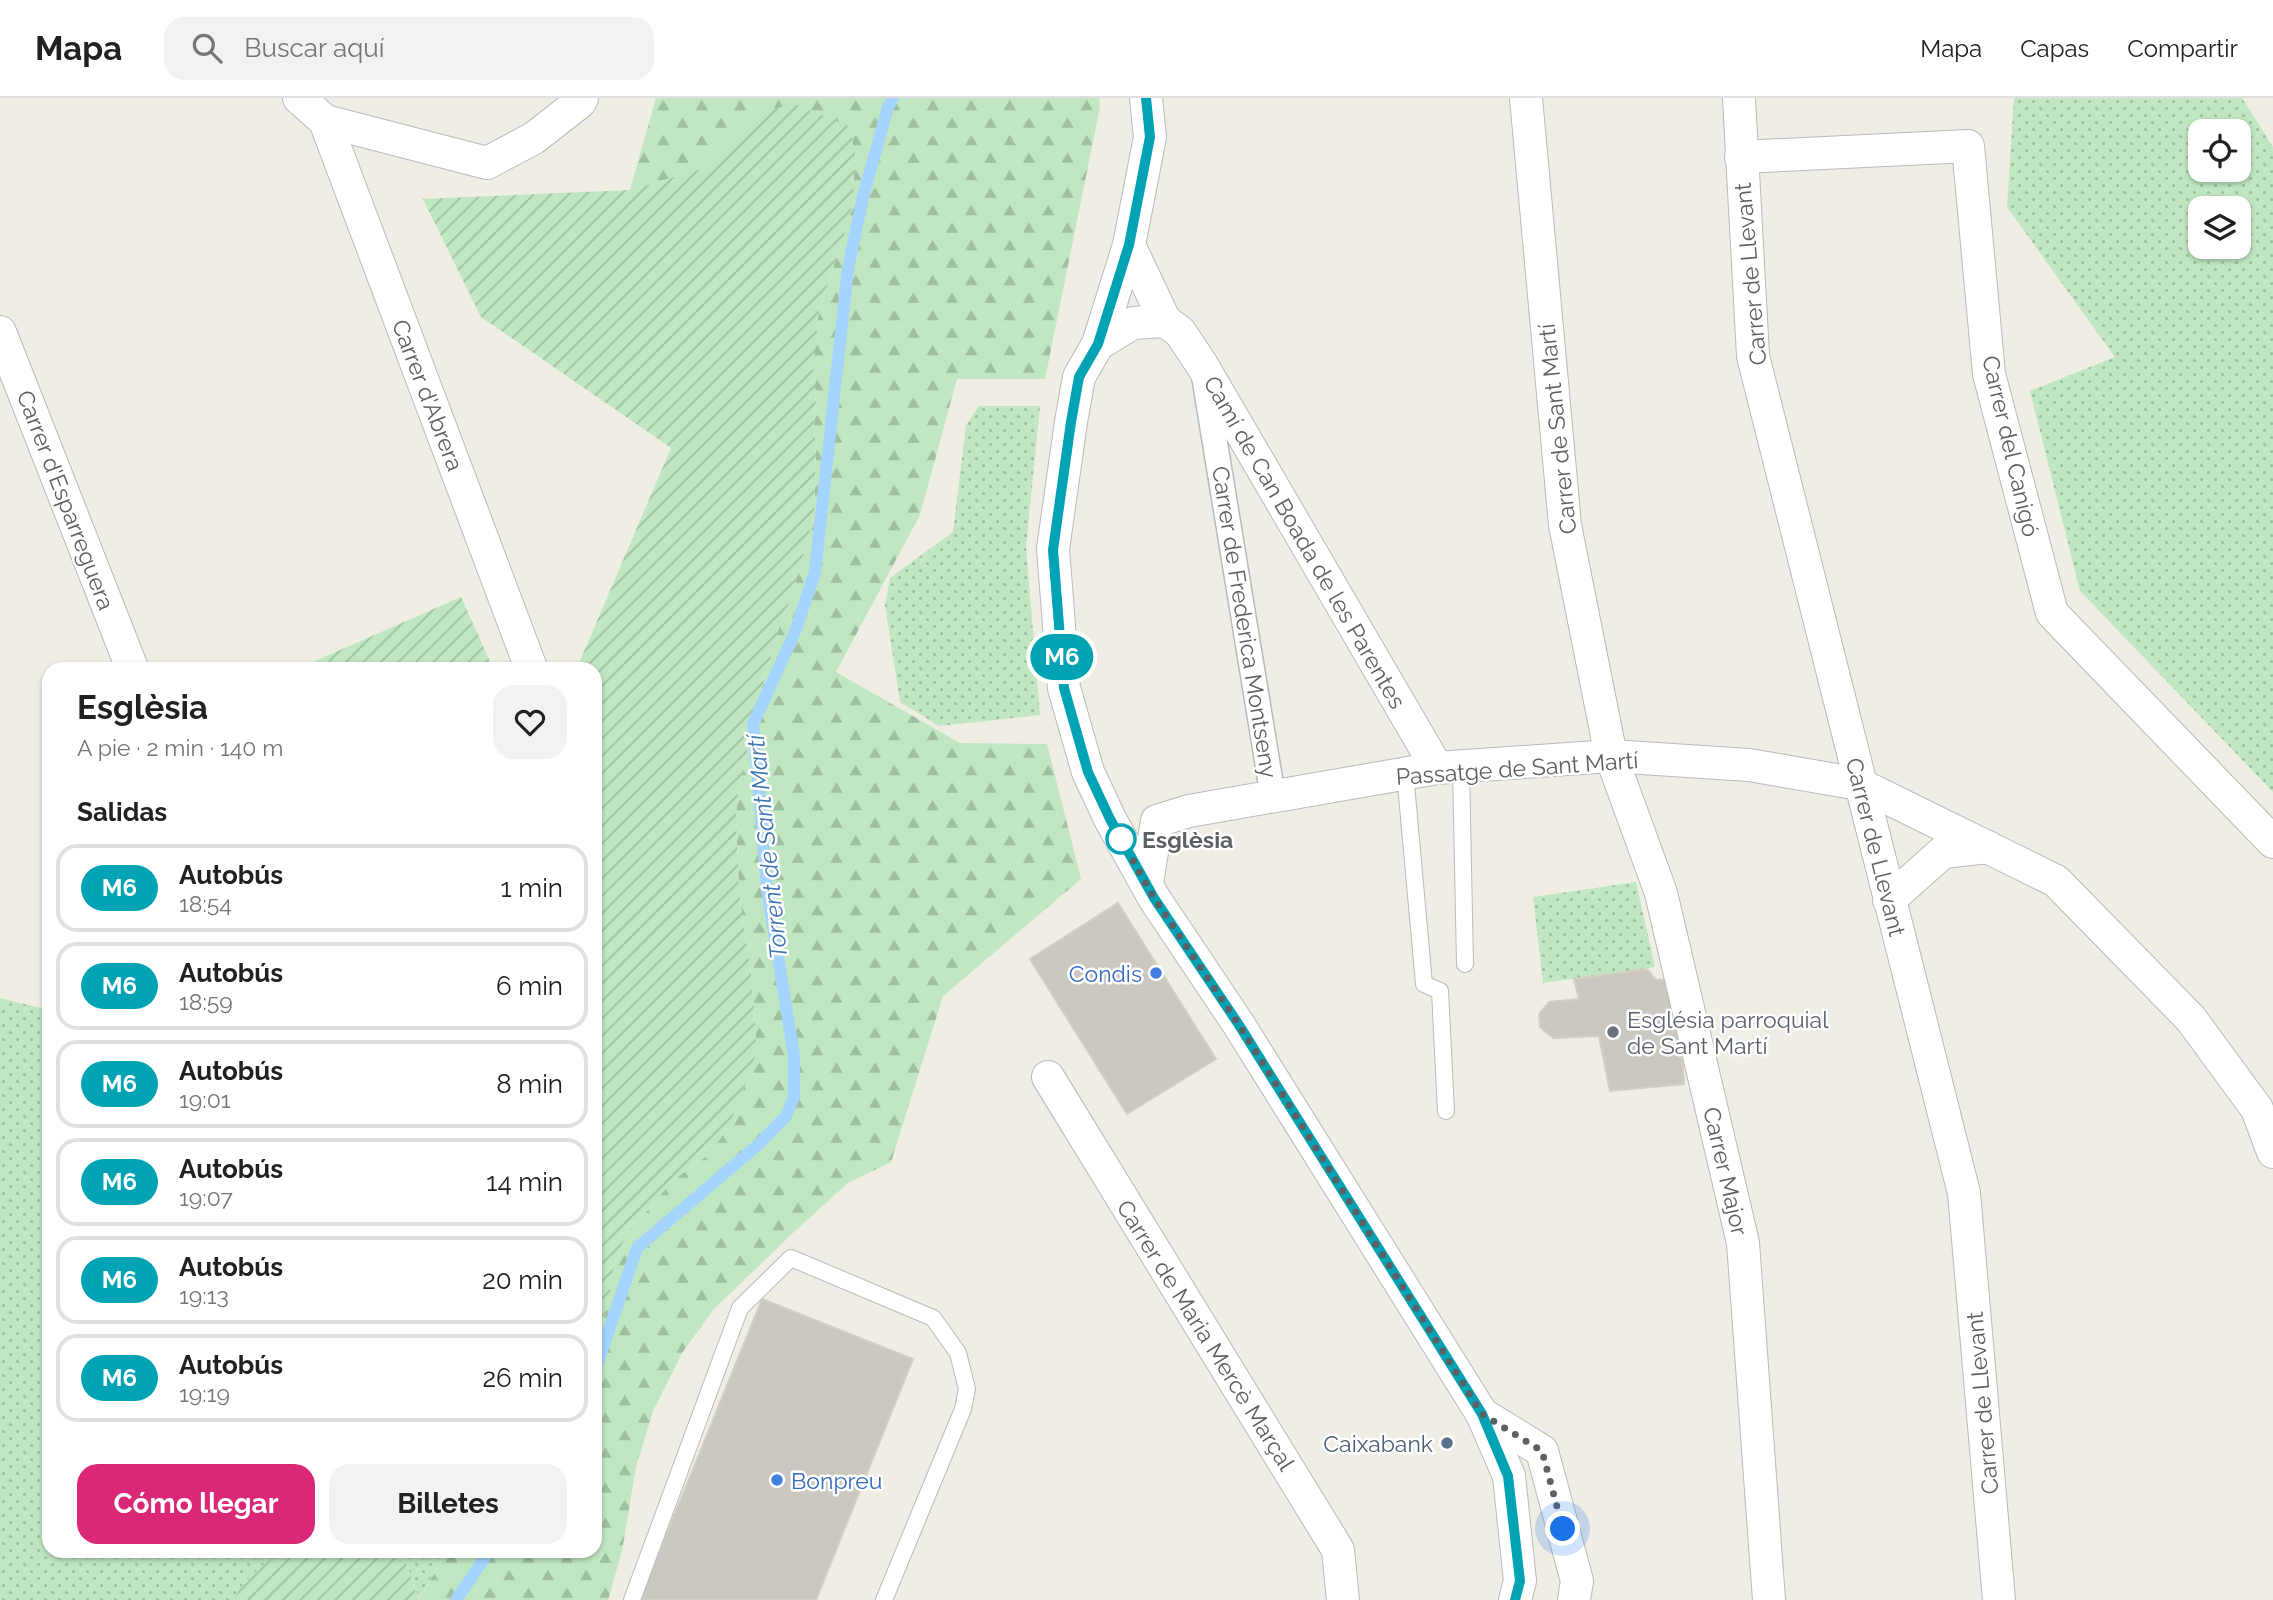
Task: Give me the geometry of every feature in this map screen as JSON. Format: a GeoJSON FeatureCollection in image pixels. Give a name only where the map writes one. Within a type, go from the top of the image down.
{"type":"FeatureCollection","features":[{"type":"Feature","properties":{"kind":"street"},"geometry":{"type":"LineString","coordinates":[[299,98],[325,121],[487,163],[534,138],[582,98]]}},
{"type":"Feature","properties":{"kind":"street"},"geometry":{"type":"LineString","coordinates":[[1146,98],[1150,137],[1129,245],[1098,344],[1079,377],[1053,550],[1064,688],[1088,772],[1110,819],[1154,898],[1254,1049],[1482,1414],[1508,1476],[1520,1581],[1515,1600]]}},
{"type":"Feature","properties":{"kind":"street","name":"Carrer de Sant Martí"},"geometry":{"type":"LineString","coordinates":[[1526,98],[1565,525],[1611,756]]}},
{"type":"Feature","properties":{"kind":"street","name":"Carrer de Llevant"},"geometry":{"type":"LineString","coordinates":[[1739,98],[1753,356],[1964,1193],[1998,1600]]}},
{"type":"Feature","properties":{"kind":"street","name":"Carrer d'Abrera"},"geometry":{"type":"LineString","coordinates":[[325,121],[529,662]]}},
{"type":"Feature","properties":{"kind":"street","name":"Carrer del Canigó"},"geometry":{"type":"LineString","coordinates":[[1741,157],[1968,146],[1989,374],[2052,613],[2273,842]]}},
{"type":"Feature","properties":{"kind":"street","name":"Camí de Can Boada de les Parentes"},"geometry":{"type":"LineString","coordinates":[[1129,245],[1165,321],[1180,332],[1202,365],[1449,768]]}},
{"type":"Feature","properties":{"kind":"street"},"geometry":{"type":"LineString","coordinates":[[1098,344],[1133,323],[1165,321]]}},
{"type":"Feature","properties":{"kind":"street","name":"Carrer d'Esparreguera"},"geometry":{"type":"LineString","coordinates":[[0,332],[130,662]]}},
{"type":"Feature","properties":{"kind":"street","name":"Carrer de Frederica Montseny"},"geometry":{"type":"LineString","coordinates":[[1202,365],[1273,797]]}},
{"type":"Feature","properties":{"kind":"street","name":"Passatge de Sant Martí"},"geometry":{"type":"LineString","coordinates":[[1157,821],[1189,811],[1405,773],[1611,756],[1749,765],[1859,784],[2056,881],[2191,1018],[2265,1105],[2273,1152]]}},
{"type":"Feature","properties":{"kind":"street","name":"Carrer Major"},"geometry":{"type":"LineString","coordinates":[[1611,756],[1661,893],[1743,1243],[1769,1600]]}},
{"type":"Feature","properties":{"kind":"street"},"geometry":{"type":"LineString","coordinates":[[1110,819],[1157,821],[1147,883]]}},
{"type":"Feature","properties":{"kind":"street"},"geometry":{"type":"LineString","coordinates":[[1889,900],[1943,852],[1988,847]]}},
{"type":"Feature","properties":{"kind":"street","name":"Carrer de Maria Mercè Marçal"},"geometry":{"type":"LineString","coordinates":[[1048,1077],[1338,1550],[1343,1600]]}},
{"type":"Feature","properties":{"kind":"street"},"geometry":{"type":"LineString","coordinates":[[1482,1414],[1542,1451],[1577,1581],[1574,1600]]}},
{"type":"Feature","properties":{"kind":"lane"},"geometry":{"type":"LineString","coordinates":[[1449,768],[1465,964]]}},
{"type":"Feature","properties":{"kind":"lane"},"geometry":{"type":"LineString","coordinates":[[1405,773],[1424,984],[1440,991],[1446,1111]]}},
{"type":"Feature","properties":{"kind":"lane"},"geometry":{"type":"LineString","coordinates":[[632,1600],[740,1308],[791,1258],[933,1318],[958,1353],[967,1389],[963,1409],[884,1600]]}},
{"type":"Feature","properties":{"kind":"green space"},"geometry":{"type":"Polygon","coordinates":[[[656,98],[1099,98],[1100,107],[1045,379],[957,379],[920,515],[836,672],[960,743],[1047,744],[1081,879],[943,996],[891,1162],[848,1183],[796,1230],[713,1310],[682,1353],[653,1411],[636,1467],[622,1551],[608,1600],[419,1600],[443,1558],[602,1558],[602,1324],[609,1300],[612,1274],[620,1248],[632,1225],[671,1182],[708,1155],[757,1050],[751,973],[739,893],[736,815],[739,788],[759,698],[781,621],[792,596],[814,514],[815,340],[819,310],[853,203],[770,109],[702,169],[630,190],[656,98]]]}},
{"type":"Feature","properties":{"kind":"green space"},"geometry":{"type":"Polygon","coordinates":[[[2014,98],[2242,98],[2273,147],[2273,792],[2080,591],[2030,391],[2115,357],[2007,207],[2014,98]]]}},
{"type":"Feature","properties":{"kind":"green space"},"geometry":{"type":"Polygon","coordinates":[[[794,104],[849,126],[855,152],[853,203],[819,310],[813,367],[816,396],[814,514],[792,596],[781,621],[759,698],[739,788],[736,815],[739,893],[751,973],[757,1050],[727,1130],[708,1155],[671,1182],[632,1225],[620,1248],[612,1274],[609,1300],[602,1324],[602,662],[580,662],[671,448],[481,317],[423,199],[630,190],[702,169],[770,109],[794,104]]]}},
{"type":"Feature","properties":{"kind":"green space"},"geometry":{"type":"Polygon","coordinates":[[[979,406],[1040,406],[1026,547],[1040,715],[939,726],[900,702],[885,605],[890,578],[953,532],[966,425],[979,406]]]}},
{"type":"Feature","properties":{"kind":"green space"},"geometry":{"type":"Polygon","coordinates":[[[461,597],[490,662],[313,662],[461,597]]]}},
{"type":"Feature","properties":{"kind":"green space"},"geometry":{"type":"Polygon","coordinates":[[[1636,882],[1655,967],[1543,983],[1533,897],[1636,882]]]}},
{"type":"Feature","properties":{"kind":"green space"},"geometry":{"type":"Polygon","coordinates":[[[0,998],[42,1008],[42,1558],[273,1558],[255,1572],[233,1600],[0,1600],[0,998]]]}},
{"type":"Feature","properties":{"kind":"green space"},"geometry":{"type":"Polygon","coordinates":[[[404,1558],[443,1558],[419,1599],[404,1558]]]}},
{"type":"Feature","properties":{"kind":"green space"},"geometry":{"type":"Polygon","coordinates":[[[404,1558],[419,1600],[233,1600],[255,1572],[270,1560],[404,1558]]]}},
{"type":"Feature","properties":{"kind":"building"},"geometry":{"type":"Polygon","coordinates":[[[1118,903],[1216,1059],[1127,1114],[1030,959],[1118,903]]]}},
{"type":"Feature","properties":{"kind":"building","name":"Església parroquial de Sant Martí"},"geometry":{"type":"Polygon","coordinates":[[[1647,969],[1656,980],[1676,978],[1684,1084],[1610,1091],[1599,1036],[1553,1038],[1540,1027],[1539,1014],[1549,1002],[1579,999],[1574,979],[1647,969]]]}},
{"type":"Feature","properties":{"kind":"building","name":"Bonpreu"},"geometry":{"type":"Polygon","coordinates":[[[762,1299],[913,1359],[816,1600],[640,1600],[762,1299]]]}},
{"type":"Feature","properties":{"kind":"waterway","name":"Torrent de Sant Martí"},"geometry":{"type":"LineString","coordinates":[[602,1350],[637,1248],[760,1143],[786,1116],[794,1097],[794,1056],[767,889],[753,724],[795,632],[815,572],[848,269],[863,197],[888,107],[893,98]]}},
{"type":"Feature","properties":{"kind":"waterway","name":"Torrent de Sant Martí"},"geometry":{"type":"LineString","coordinates":[[456,1600],[485,1558]]}},
{"type":"Feature","properties":{"kind":"bus line","name":"M6"},"geometry":{"type":"LineString","coordinates":[[1146,98],[1150,137],[1129,245],[1098,344],[1079,377],[1053,550],[1064,688],[1088,772],[1110,819],[1154,898],[1239,1025],[1482,1414],[1508,1476],[1520,1581],[1515,1600]]}},
{"type":"Feature","properties":{"kind":"place","name":"Esglèsia"},"geometry":{"type":"Point","coordinates":[1121,839]}},
{"type":"Feature","properties":{"kind":"place","name":"Condis"},"geometry":{"type":"Point","coordinates":[1156,973]}},
{"type":"Feature","properties":{"kind":"place","name":"Església parroquial de Sant Martí"},"geometry":{"type":"Point","coordinates":[1613,1032]}},
{"type":"Feature","properties":{"kind":"place","name":"Caixabank"},"geometry":{"type":"Point","coordinates":[1447,1443]}},
{"type":"Feature","properties":{"kind":"place","name":"Bonpreu"},"geometry":{"type":"Point","coordinates":[777,1480]}},
{"type":"Feature","properties":{"kind":"route"},"geometry":{"type":"LineString","coordinates":[[1121,839],[1154,898],[1239,1025],[1482,1414],[1542,1451],[1563,1529]]}}]}
